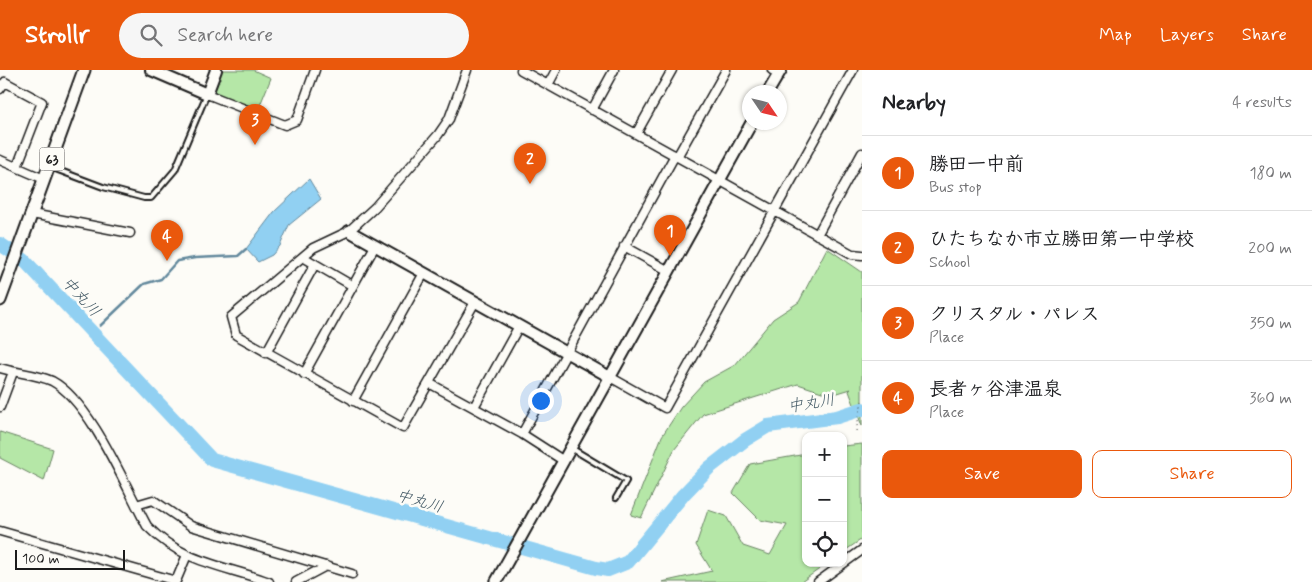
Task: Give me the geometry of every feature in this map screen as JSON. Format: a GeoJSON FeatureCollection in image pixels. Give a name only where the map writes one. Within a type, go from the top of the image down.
{"type":"FeatureCollection","features":[{"type":"Feature","properties":{"kind":"main road","name":"63"},"geometry":{"type":"LineString","coordinates":[[0,300],[84,70]]}},
{"type":"Feature","properties":{"kind":"street"},"geometry":{"type":"LineString","coordinates":[[151,70],[285,126],[297,120],[315,70]]}},
{"type":"Feature","properties":{"kind":"street"},"geometry":{"type":"LineString","coordinates":[[207,94],[216,70]]}},
{"type":"Feature","properties":{"kind":"street"},"geometry":{"type":"LineString","coordinates":[[468,70],[449,119],[438,135],[375,207],[349,231],[313,248],[231,317],[236,335],[403,428],[474,302]]}},
{"type":"Feature","properties":{"kind":"street"},"geometry":{"type":"LineString","coordinates":[[521,70],[852,254],[862,255]]}},
{"type":"Feature","properties":{"kind":"street"},"geometry":{"type":"LineString","coordinates":[[548,85],[556,70]]}},
{"type":"Feature","properties":{"kind":"street"},"geometry":{"type":"LineString","coordinates":[[592,110],[614,70]]}},
{"type":"Feature","properties":{"kind":"street"},"geometry":{"type":"LineString","coordinates":[[636,134],[672,70]]}},
{"type":"Feature","properties":{"kind":"street"},"geometry":{"type":"LineString","coordinates":[[522,434],[624,246],[726,70]]}},
{"type":"Feature","properties":{"kind":"street"},"geometry":{"type":"LineString","coordinates":[[349,231],[665,408],[853,70]]}},
{"type":"Feature","properties":{"kind":"street"},"geometry":{"type":"LineString","coordinates":[[771,85],[777,71]]}},
{"type":"Feature","properties":{"kind":"street"},"geometry":{"type":"LineString","coordinates":[[0,89],[5,82],[42,102],[16,167]]}},
{"type":"Feature","properties":{"kind":"street"},"geometry":{"type":"LineString","coordinates":[[496,582],[748,130]]}},
{"type":"Feature","properties":{"kind":"street"},"geometry":{"type":"LineString","coordinates":[[817,234],[862,154]]}},
{"type":"Feature","properties":{"kind":"street"},"geometry":{"type":"LineString","coordinates":[[0,160],[44,179]]}},
{"type":"Feature","properties":{"kind":"street"},"geometry":{"type":"LineString","coordinates":[[32,214],[130,233]]}},
{"type":"Feature","properties":{"kind":"street"},"geometry":{"type":"LineString","coordinates":[[304,374],[375,246]]}},
{"type":"Feature","properties":{"kind":"street"},"geometry":{"type":"LineString","coordinates":[[624,246],[669,271]]}},
{"type":"Feature","properties":{"kind":"street"},"geometry":{"type":"LineString","coordinates":[[303,257],[353,286]]}},
{"type":"Feature","properties":{"kind":"street"},"geometry":{"type":"LineString","coordinates":[[266,353],[314,264]]}},
{"type":"Feature","properties":{"kind":"street"},"geometry":{"type":"LineString","coordinates":[[353,401],[424,273]]}},
{"type":"Feature","properties":{"kind":"street"},"geometry":{"type":"LineString","coordinates":[[474,407],[519,326]]}},
{"type":"Feature","properties":{"kind":"street"},"geometry":{"type":"LineString","coordinates":[[0,368],[50,380],[67,391],[83,407],[147,526],[157,536],[186,555],[200,561],[269,582]]}},
{"type":"Feature","properties":{"kind":"street"},"geometry":{"type":"LineString","coordinates":[[0,408],[13,372]]}},
{"type":"Feature","properties":{"kind":"street"},"geometry":{"type":"LineString","coordinates":[[430,383],[522,434],[564,461]]}},
{"type":"Feature","properties":{"kind":"street"},"geometry":{"type":"LineString","coordinates":[[136,505],[152,500],[191,526],[352,574]]}},
{"type":"Feature","properties":{"kind":"street"},"geometry":{"type":"LineString","coordinates":[[0,531],[176,581],[186,555]]}},
{"type":"Feature","properties":{"kind":"street"},"geometry":{"type":"LineString","coordinates":[[818,582],[862,550]]}},
{"type":"Feature","properties":{"kind":"street"},"geometry":{"type":"LineString","coordinates":[[296,582],[326,566]]}},
{"type":"Feature","properties":{"kind":"lane"},"geometry":{"type":"LineString","coordinates":[[49,167],[102,187],[144,198],[151,198],[175,170],[207,94]]}},
{"type":"Feature","properties":{"kind":"lane"},"geometry":{"type":"LineString","coordinates":[[570,448],[626,481],[616,498]]}},
{"type":"Feature","properties":{"kind":"path"},"geometry":{"type":"LineString","coordinates":[[856,431],[862,401]]}},
{"type":"Feature","properties":{"kind":"green space"},"geometry":{"type":"Polygon","coordinates":[[[222,70],[253,70],[271,78],[258,110],[214,92],[222,70]]]}},
{"type":"Feature","properties":{"kind":"green space"},"geometry":{"type":"Polygon","coordinates":[[[827,248],[862,272],[862,426],[849,391],[851,389],[831,395],[798,384],[703,414],[674,450],[641,518],[631,515],[662,436],[681,407],[704,382],[735,365],[773,319],[799,302],[827,248]]]}},
{"type":"Feature","properties":{"kind":"green space"},"geometry":{"type":"Polygon","coordinates":[[[0,432],[53,449],[44,481],[0,458],[0,432]]]}},
{"type":"Feature","properties":{"kind":"green space"},"geometry":{"type":"Polygon","coordinates":[[[862,444],[862,539],[847,549],[847,477],[847,446],[862,444]]]}},
{"type":"Feature","properties":{"kind":"green space"},"geometry":{"type":"Polygon","coordinates":[[[802,455],[802,567],[822,567],[801,582],[662,582],[712,571],[696,545],[708,510],[726,516],[743,546],[770,555],[787,525],[760,520],[733,493],[750,464],[802,455]]]}},
{"type":"Feature","properties":{"kind":"water"},"geometry":{"type":"Polygon","coordinates":[[[309,179],[321,199],[289,225],[280,246],[272,255],[258,262],[246,249],[274,212],[309,179]]]}},
{"type":"Feature","properties":{"kind":"waterway","name":"中丸川"},"geometry":{"type":"LineString","coordinates":[[0,244],[24,260],[212,460],[596,568],[608,570],[628,562],[683,495],[709,468],[745,440],[768,426],[837,417],[862,409]]}},
{"type":"Feature","properties":{"kind":"waterway"},"geometry":{"type":"LineString","coordinates":[[100,326],[144,284],[161,279],[177,261],[195,258],[238,256],[246,249]]}},
{"type":"Feature","properties":{"kind":"place","name":"クリスタル・パレス"},"geometry":{"type":"Point","coordinates":[255,145]}},
{"type":"Feature","properties":{"kind":"place","name":"ひたちなか市立勝田第一中学校"},"geometry":{"type":"Point","coordinates":[530,184]}},
{"type":"Feature","properties":{"kind":"place","name":"勝田一中前"},"geometry":{"type":"Point","coordinates":[670,256]}},
{"type":"Feature","properties":{"kind":"place","name":"長者ヶ谷津温泉"},"geometry":{"type":"Point","coordinates":[167,261]}}]}
